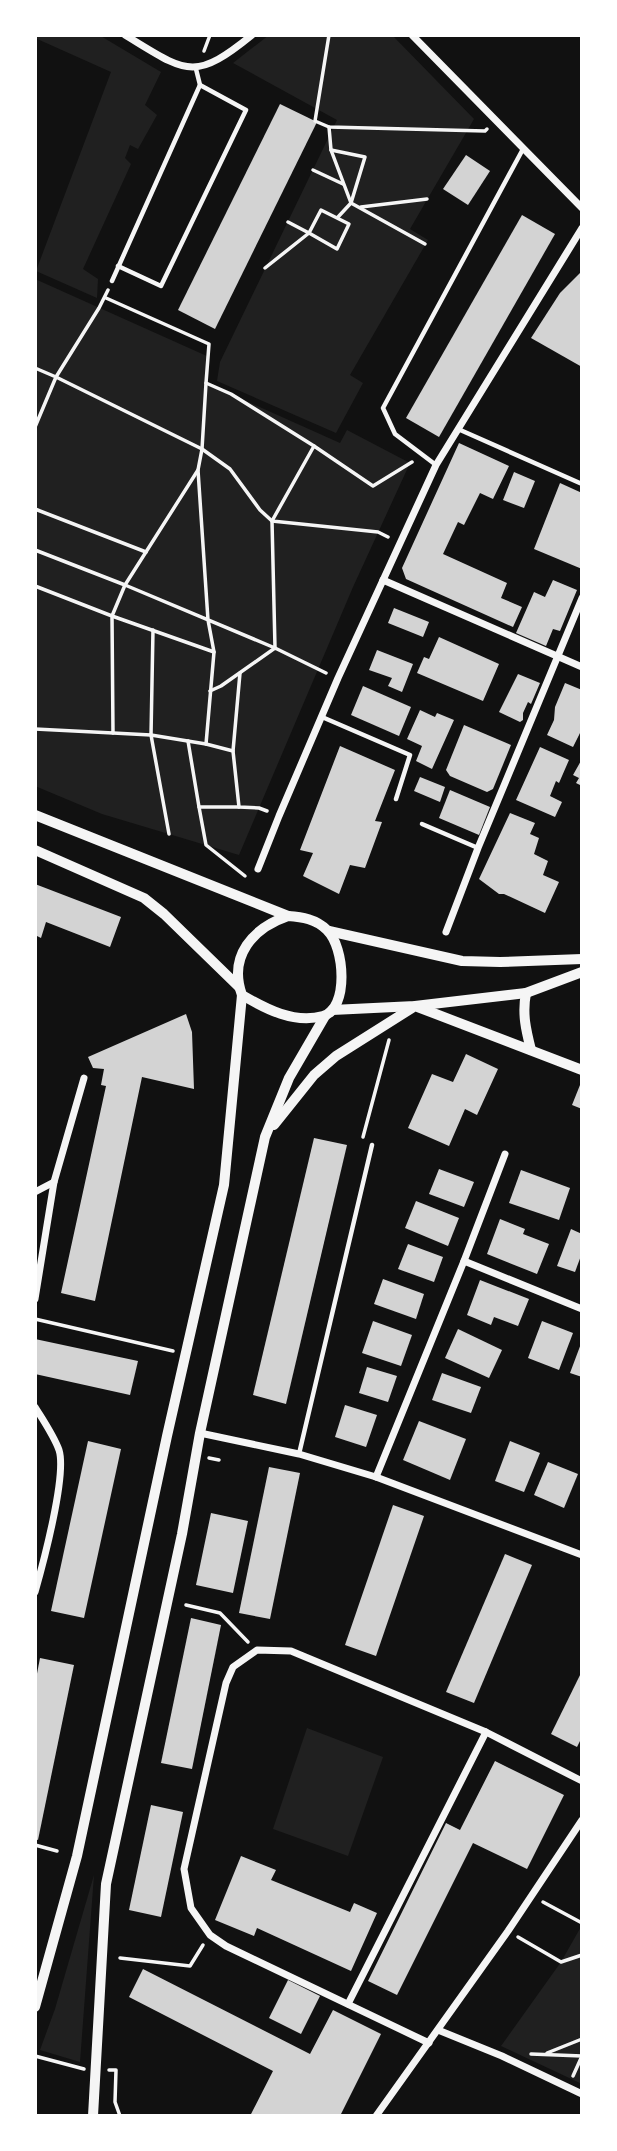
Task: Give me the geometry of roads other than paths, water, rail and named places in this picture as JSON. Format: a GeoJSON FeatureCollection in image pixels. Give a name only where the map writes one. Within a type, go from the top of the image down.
{"type":"FeatureCollection","features":[{"type":"Feature","properties":{"kind":"main road"},"geometry":{"type":"LineString","coordinates":[[35,815],[237,897],[288,916],[305,917],[317,922],[329,931],[338,945],[342,961],[339,994],[289,1078],[265,1137],[200,1433],[182,1534],[106,1884],[93,2116]]}},
{"type":"Feature","properties":{"kind":"main road"},"geometry":{"type":"LineString","coordinates":[[35,850],[144,898],[164,914],[240,991],[276,1012],[294,1017],[526,993],[582,972]]}},
{"type":"Feature","properties":{"kind":"main road"},"geometry":{"type":"LineString","coordinates":[[35,2007],[77,1856],[224,1185],[240,991],[238,971],[242,952],[262,927],[288,916]]}},
{"type":"Feature","properties":{"kind":"main road"},"geometry":{"type":"LineString","coordinates":[[329,931],[462,961],[582,959]]}},
{"type":"Feature","properties":{"kind":"main road"},"geometry":{"type":"LineString","coordinates":[[265,1137],[314,1075],[352,1044],[415,1006]]}},
{"type":"Feature","properties":{"kind":"street"},"geometry":{"type":"LineString","coordinates":[[125,35],[170,63],[196,69],[228,55],[252,35]]}},
{"type":"Feature","properties":{"kind":"street"},"geometry":{"type":"LineString","coordinates":[[412,35],[582,208]]}},
{"type":"Feature","properties":{"kind":"street"},"geometry":{"type":"LineString","coordinates":[[258,869],[338,678],[436,465],[582,228]]}},
{"type":"Feature","properties":{"kind":"street"},"geometry":{"type":"LineString","coordinates":[[383,580],[582,667]]}},
{"type":"Feature","properties":{"kind":"street"},"geometry":{"type":"LineString","coordinates":[[446,932],[582,598]]}},
{"type":"Feature","properties":{"kind":"street"},"geometry":{"type":"LineString","coordinates":[[526,993],[524,1021],[531,1050]]}},
{"type":"Feature","properties":{"kind":"street"},"geometry":{"type":"LineString","coordinates":[[415,1006],[582,1070]]}},
{"type":"Feature","properties":{"kind":"street"},"geometry":{"type":"LineString","coordinates":[[35,1299],[54,1182],[84,1078]]}},
{"type":"Feature","properties":{"kind":"street"},"geometry":{"type":"LineString","coordinates":[[376,1477],[505,1154]]}},
{"type":"Feature","properties":{"kind":"street"},"geometry":{"type":"LineString","coordinates":[[35,1192],[54,1182]]}},
{"type":"Feature","properties":{"kind":"street"},"geometry":{"type":"LineString","coordinates":[[464,1261],[582,1309]]}},
{"type":"Feature","properties":{"kind":"street"},"geometry":{"type":"LineString","coordinates":[[35,1407],[60,1451],[61,1473],[35,1592]]}},
{"type":"Feature","properties":{"kind":"street"},"geometry":{"type":"LineString","coordinates":[[200,1433],[299,1454],[376,1477],[582,1555]]}},
{"type":"Feature","properties":{"kind":"street"},"geometry":{"type":"LineString","coordinates":[[429,2043],[226,1946],[210,1935],[191,1908],[184,1868],[226,1683],[233,1667],[257,1650],[291,1651],[486,1732],[582,1782]]}},
{"type":"Feature","properties":{"kind":"street"},"geometry":{"type":"LineString","coordinates":[[348,2004],[486,1732]]}},
{"type":"Feature","properties":{"kind":"street"},"geometry":{"type":"LineString","coordinates":[[376,2116],[508,1931],[582,1820]]}},
{"type":"Feature","properties":{"kind":"street"},"geometry":{"type":"LineString","coordinates":[[438,2030],[502,2056],[582,2094]]}},
{"type":"Feature","properties":{"kind":"lane"},"geometry":{"type":"LineString","coordinates":[[112,281],[200,85],[196,69]]}},
{"type":"Feature","properties":{"kind":"lane"},"geometry":{"type":"LineString","coordinates":[[118,266],[161,286],[246,110],[200,85]]}},
{"type":"Feature","properties":{"kind":"lane"},"geometry":{"type":"LineString","coordinates":[[436,465],[395,434],[383,408],[523,148]]}},
{"type":"Feature","properties":{"kind":"lane"},"geometry":{"type":"LineString","coordinates":[[457,428],[582,484]]}},
{"type":"Feature","properties":{"kind":"lane"},"geometry":{"type":"LineString","coordinates":[[322,717],[410,755],[396,799]]}},
{"type":"Feature","properties":{"kind":"lane"},"geometry":{"type":"LineString","coordinates":[[422,824],[478,848]]}},
{"type":"Feature","properties":{"kind":"lane"},"geometry":{"type":"LineString","coordinates":[[299,1454],[372,1145]]}}]}
